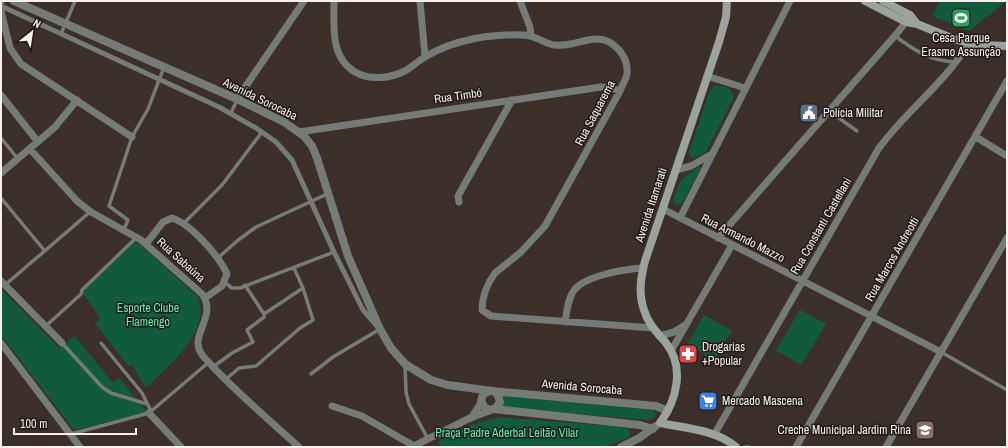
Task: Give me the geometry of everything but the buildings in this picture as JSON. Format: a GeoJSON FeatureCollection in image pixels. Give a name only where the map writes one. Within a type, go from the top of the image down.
{"type":"FeatureCollection","features":[{"type":"Feature","properties":{"kind":"main road","name":"Avenida Itamarati"},"geometry":{"type":"LineString","coordinates":[[660,423],[668,411],[673,399],[678,379],[671,351],[652,328],[641,300],[640,290],[643,268],[723,28],[727,1]]}},
{"type":"Feature","properties":{"kind":"main road"},"geometry":{"type":"LineString","coordinates":[[866,1],[917,24],[969,43],[1007,46]]}},
{"type":"Feature","properties":{"kind":"main road"},"geometry":{"type":"LineString","coordinates":[[883,1],[908,19]]}},
{"type":"Feature","properties":{"kind":"main road"},"geometry":{"type":"LineString","coordinates":[[660,423],[714,435],[726,444],[736,447]]}},
{"type":"Feature","properties":{"kind":"street","name":"Avenida Sorocaba"},"geometry":{"type":"LineString","coordinates":[[14,1],[237,99],[284,122],[309,141],[314,151],[348,256],[380,329],[391,348],[404,364],[431,380],[464,387],[491,391],[656,406],[668,411]]}},
{"type":"Feature","properties":{"kind":"street"},"geometry":{"type":"LineString","coordinates":[[237,99],[304,1]]}},
{"type":"Feature","properties":{"kind":"street","name":"Rua Saquarema"},"geometry":{"type":"LineString","coordinates":[[334,1],[335,47],[339,56],[356,73],[370,77],[386,78],[405,71],[425,56],[473,38],[531,36],[543,42],[568,46],[595,39],[607,41],[621,52],[627,66],[626,79],[620,91],[545,226],[539,234],[495,273],[490,280],[482,305],[484,313],[491,316],[565,322]]}},
{"type":"Feature","properties":{"kind":"street"},"geometry":{"type":"LineString","coordinates":[[420,1],[425,56]]}},
{"type":"Feature","properties":{"kind":"street"},"geometry":{"type":"LineString","coordinates":[[520,1],[530,27],[531,36]]}},
{"type":"Feature","properties":{"kind":"street"},"geometry":{"type":"LineString","coordinates":[[680,218],[790,1]]}},
{"type":"Feature","properties":{"kind":"street","name":"Avenida Sorocaba"},"geometry":{"type":"LineString","coordinates":[[1,6],[231,113],[276,142],[288,154],[363,310],[380,329]]}},
{"type":"Feature","properties":{"kind":"street"},"geometry":{"type":"LineString","coordinates":[[1,11],[10,48],[21,64],[132,137]]}},
{"type":"Feature","properties":{"kind":"street"},"geometry":{"type":"LineString","coordinates":[[718,238],[908,19]]}},
{"type":"Feature","properties":{"kind":"street","name":"Rua Constanti Castellani"},"geometry":{"type":"LineString","coordinates":[[714,435],[879,148],[904,118],[957,62],[969,43]]}},
{"type":"Feature","properties":{"kind":"street"},"geometry":{"type":"LineString","coordinates":[[707,76],[745,88]]}},
{"type":"Feature","properties":{"kind":"street","name":"Rua Marcos Andreotti"},"geometry":{"type":"LineString","coordinates":[[796,447],[1007,82]]}},
{"type":"Feature","properties":{"kind":"street","name":"Rua Timbó"},"geometry":{"type":"LineString","coordinates":[[299,132],[601,88],[610,88],[620,91]]}},
{"type":"Feature","properties":{"kind":"street"},"geometry":{"type":"LineString","coordinates":[[1,95],[38,142]]}},
{"type":"Feature","properties":{"kind":"street"},"geometry":{"type":"LineString","coordinates":[[1,173],[55,127],[77,100]]}},
{"type":"Feature","properties":{"kind":"street"},"geometry":{"type":"LineString","coordinates":[[459,202],[458,196],[512,100]]}},
{"type":"Feature","properties":{"kind":"street"},"geometry":{"type":"LineString","coordinates":[[976,137],[1007,156]]}},
{"type":"Feature","properties":{"kind":"street","name":"Rua Sabaúna"},"geometry":{"type":"LineString","coordinates":[[30,149],[65,190],[91,212],[137,237],[205,298],[206,320],[198,344],[201,354],[226,380],[299,447]]}},
{"type":"Feature","properties":{"kind":"street"},"geometry":{"type":"LineString","coordinates":[[676,170],[691,166],[713,153]]}},
{"type":"Feature","properties":{"kind":"street","name":"Rua Armando Mazzo"},"geometry":{"type":"LineString","coordinates":[[663,209],[941,352]]}},
{"type":"Feature","properties":{"kind":"street"},"geometry":{"type":"LineString","coordinates":[[146,244],[166,220],[172,218],[183,224],[204,242],[227,274],[224,282],[219,288],[205,298]]}},
{"type":"Feature","properties":{"kind":"street"},"geometry":{"type":"LineString","coordinates":[[886,447],[941,352],[1004,249],[1007,238]]}},
{"type":"Feature","properties":{"kind":"street"},"geometry":{"type":"LineString","coordinates":[[671,351],[732,245]]}},
{"type":"Feature","properties":{"kind":"street"},"geometry":{"type":"LineString","coordinates":[[643,268],[623,269],[579,286],[572,293],[565,322],[652,328]]}},
{"type":"Feature","properties":{"kind":"street"},"geometry":{"type":"LineString","coordinates":[[3,283],[47,325],[62,343]]}},
{"type":"Feature","properties":{"kind":"street"},"geometry":{"type":"LineString","coordinates":[[660,336],[674,332],[686,325]]}},
{"type":"Feature","properties":{"kind":"street"},"geometry":{"type":"LineString","coordinates":[[1,343],[80,447]]}},
{"type":"Feature","properties":{"kind":"street","name":"Avenida Sorocaba"},"geometry":{"type":"LineString","coordinates":[[464,387],[476,395],[481,402]]}},
{"type":"Feature","properties":{"kind":"street"},"geometry":{"type":"LineString","coordinates":[[332,406],[362,416],[406,439],[413,446],[470,418],[493,410],[499,404],[500,400],[497,393],[491,391],[483,394],[481,402],[470,418]]}},
{"type":"Feature","properties":{"kind":"street"},"geometry":{"type":"LineString","coordinates":[[481,402],[485,408],[493,410],[640,425],[653,429]]}},
{"type":"Feature","properties":{"kind":"street"},"geometry":{"type":"LineString","coordinates":[[150,412],[181,447]]}},
{"type":"Feature","properties":{"kind":"street"},"geometry":{"type":"LineString","coordinates":[[624,446],[653,429],[660,423]]}},
{"type":"Feature","properties":{"kind":"lane"},"geometry":{"type":"LineString","coordinates":[[61,34],[75,1]]}},
{"type":"Feature","properties":{"kind":"lane"},"geometry":{"type":"LineString","coordinates":[[894,36],[913,50],[927,57],[940,61],[957,62]]}},
{"type":"Feature","properties":{"kind":"lane"},"geometry":{"type":"LineString","coordinates":[[124,229],[128,220],[109,206],[132,137],[148,109],[164,67]]}},
{"type":"Feature","properties":{"kind":"lane"},"geometry":{"type":"LineString","coordinates":[[231,113],[237,99]]}},
{"type":"Feature","properties":{"kind":"lane"},"geometry":{"type":"LineString","coordinates":[[829,111],[857,131]]}},
{"type":"Feature","properties":{"kind":"lane"},"geometry":{"type":"LineString","coordinates":[[183,224],[222,184],[262,132]]}},
{"type":"Feature","properties":{"kind":"lane"},"geometry":{"type":"LineString","coordinates":[[1,138],[18,159]]}},
{"type":"Feature","properties":{"kind":"lane"},"geometry":{"type":"LineString","coordinates":[[217,259],[237,241],[256,227],[328,194]]}},
{"type":"Feature","properties":{"kind":"lane"},"geometry":{"type":"LineString","coordinates":[[1,198],[44,250]]}},
{"type":"Feature","properties":{"kind":"lane"},"geometry":{"type":"LineString","coordinates":[[3,283],[91,212]]}},
{"type":"Feature","properties":{"kind":"lane"},"geometry":{"type":"LineString","coordinates":[[47,325],[81,294],[82,290],[137,237]]}},
{"type":"Feature","properties":{"kind":"lane"},"geometry":{"type":"LineString","coordinates":[[224,282],[235,288],[245,286],[334,252]]}},
{"type":"Feature","properties":{"kind":"lane"},"geometry":{"type":"LineString","coordinates":[[226,380],[239,368],[256,366],[300,328],[313,320],[303,288],[294,268]]}},
{"type":"Feature","properties":{"kind":"lane"},"geometry":{"type":"LineString","coordinates":[[245,286],[264,314]]}},
{"type":"Feature","properties":{"kind":"lane"},"geometry":{"type":"LineString","coordinates":[[71,434],[150,412],[211,364],[253,342],[247,330],[264,317],[264,314],[303,288]]}},
{"type":"Feature","properties":{"kind":"lane"},"geometry":{"type":"LineString","coordinates":[[311,374],[333,357],[380,329]]}},
{"type":"Feature","properties":{"kind":"lane"},"geometry":{"type":"LineString","coordinates":[[62,343],[102,387],[111,393],[148,404]]}},
{"type":"Feature","properties":{"kind":"lane"},"geometry":{"type":"LineString","coordinates":[[100,343],[142,394],[148,404],[150,412]]}},
{"type":"Feature","properties":{"kind":"lane"},"geometry":{"type":"LineString","coordinates":[[941,352],[1007,390]]}},
{"type":"Feature","properties":{"kind":"lane"},"geometry":{"type":"LineString","coordinates":[[404,364],[406,392],[409,404],[428,439]]}},
{"type":"Feature","properties":{"kind":"green space","name":"Cesa Parque Erasmo Assunçăo"},"geometry":{"type":"Polygon","coordinates":[[[940,1],[1006,1],[969,31],[932,16],[940,1]]]}},
{"type":"Feature","properties":{"kind":"green space"},"geometry":{"type":"Polygon","coordinates":[[[715,85],[729,88],[733,94],[733,99],[706,151],[700,156],[692,158],[689,152],[710,90],[715,85]]]}},
{"type":"Feature","properties":{"kind":"green space"},"geometry":{"type":"Polygon","coordinates":[[[699,166],[701,168],[682,204],[675,205],[673,199],[681,180],[699,166]]]}},
{"type":"Feature","properties":{"kind":"green space","name":"Esporte Clube Flamengo"},"geometry":{"type":"Polygon","coordinates":[[[138,243],[197,296],[201,309],[199,321],[194,334],[186,346],[146,388],[132,365],[128,366],[95,323],[100,318],[82,292],[133,244],[138,243]]]}},
{"type":"Feature","properties":{"kind":"green space"},"geometry":{"type":"Polygon","coordinates":[[[1,289],[59,348],[75,336],[113,383],[119,378],[147,412],[74,430],[1,335],[1,289]]]}},
{"type":"Feature","properties":{"kind":"green space"},"geometry":{"type":"Polygon","coordinates":[[[800,310],[826,324],[801,365],[776,350],[800,310]]]}},
{"type":"Feature","properties":{"kind":"green space"},"geometry":{"type":"Polygon","coordinates":[[[704,315],[732,331],[713,361],[688,343],[704,315]]]}},
{"type":"Feature","properties":{"kind":"green space"},"geometry":{"type":"Polygon","coordinates":[[[503,396],[652,410],[656,414],[655,417],[647,420],[502,407],[503,396]]]}},
{"type":"Feature","properties":{"kind":"green space","name":"Praça Padre Aderbal Leitão Vilar"},"geometry":{"type":"Polygon","coordinates":[[[498,417],[622,427],[630,430],[630,436],[603,447],[441,447],[438,441],[469,426],[498,417]]]}},
{"type":"Feature","properties":{"kind":"place","name":"Cesa Parque Erasmo Assunçăo"},"geometry":{"type":"Point","coordinates":[961,18]}},
{"type":"Feature","properties":{"kind":"place","name":"Polícia Militar"},"geometry":{"type":"Point","coordinates":[809,113]}},
{"type":"Feature","properties":{"kind":"place","name":"Drogarias +Popular"},"geometry":{"type":"Point","coordinates":[688,354]}},
{"type":"Feature","properties":{"kind":"place","name":"Mercado Mascena"},"geometry":{"type":"Point","coordinates":[708,401]}},
{"type":"Feature","properties":{"kind":"place","name":"Creche Municipal Jardim Rina"},"geometry":{"type":"Point","coordinates":[925,430]}}]}
